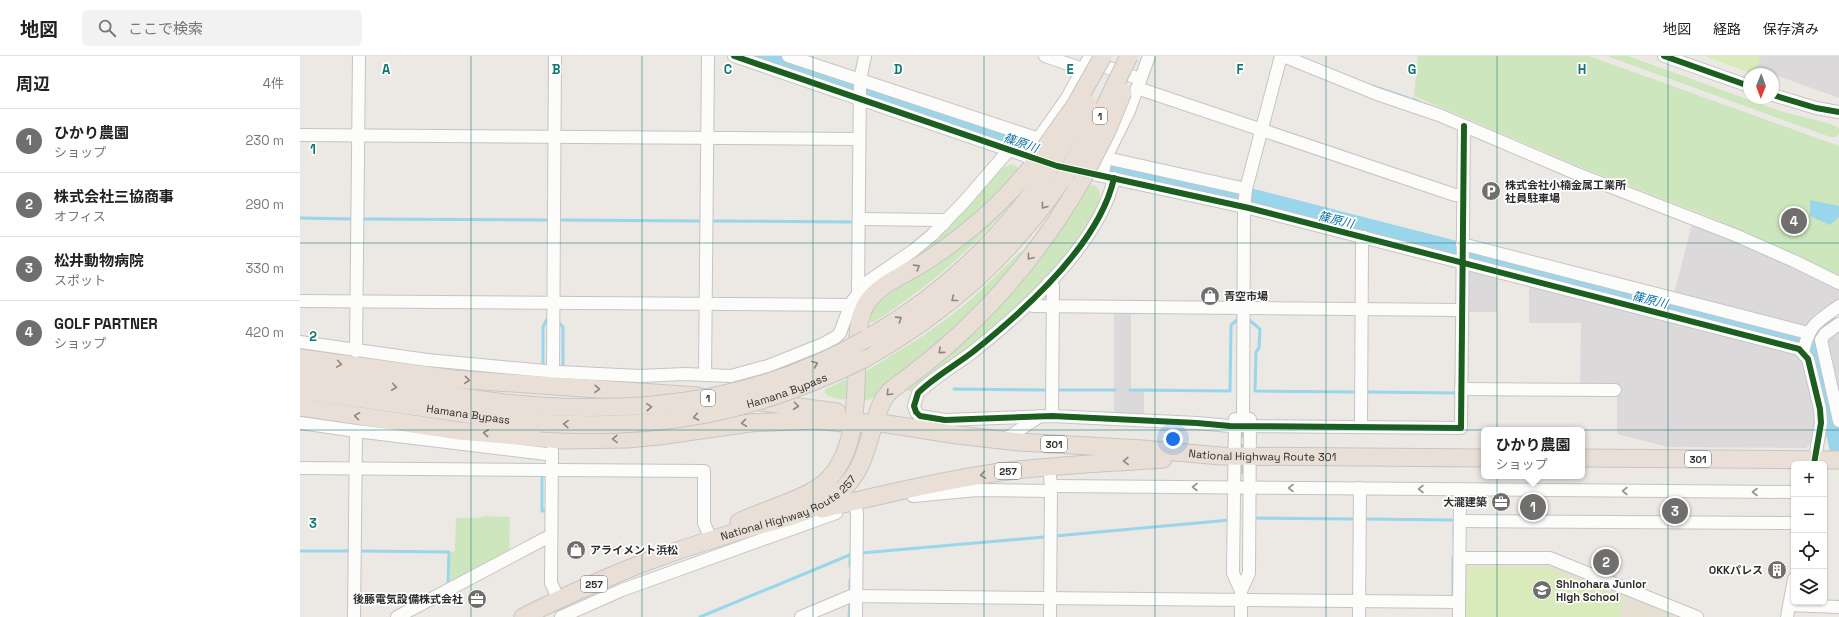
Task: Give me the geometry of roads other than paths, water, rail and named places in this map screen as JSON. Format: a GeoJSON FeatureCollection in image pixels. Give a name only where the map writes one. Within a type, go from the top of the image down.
{"type":"FeatureCollection","features":[{"type":"Feature","properties":{"kind":"highway","name":"Hamana Bypass"},"geometry":{"type":"LineString","coordinates":[[300,390],[494,418],[655,406],[715,397],[802,370],[866,339],[908,313],[978,256],[1019,211],[1049,170],[1078,123],[1112,56]]}},
{"type":"Feature","properties":{"kind":"highway","name":"Hamana Bypass"},"geometry":{"type":"LineString","coordinates":[[300,374],[473,399],[540,414],[626,425],[688,418],[718,412],[786,393],[822,379],[864,359],[891,343],[930,317],[967,288],[990,267],[1032,222],[1066,174],[1099,118],[1129,56]]}},
{"type":"Feature","properties":{"kind":"highway","name":"National Highway Route 257"},"geometry":{"type":"LineString","coordinates":[[666,555],[745,529],[798,515],[829,500],[851,480],[862,463],[880,406],[890,391],[966,329],[1011,281],[1052,228],[1083,178],[1116,111],[1136,56]]}},
{"type":"Feature","properties":{"kind":"highway","name":"National Highway Route 257"},"geometry":{"type":"LineString","coordinates":[[523,617],[553,607],[756,514],[805,495],[826,482],[841,463],[854,419],[859,327],[864,308],[869,300],[883,287],[927,261],[974,226],[1002,200],[1035,148],[1076,104],[1091,60]]}},
{"type":"Feature","properties":{"kind":"highway"},"geometry":{"type":"LineString","coordinates":[[300,358],[425,376],[553,378],[710,397],[854,419]]}},
{"type":"Feature","properties":{"kind":"highway"},"geometry":{"type":"LineString","coordinates":[[300,407],[459,430],[551,446],[595,440],[651,437],[772,421],[854,419]]}},
{"type":"Feature","properties":{"kind":"highway","name":"National Highway Route 301"},"geometry":{"type":"LineString","coordinates":[[854,419],[1004,440],[1235,456],[1481,458]]}},
{"type":"Feature","properties":{"kind":"highway","name":"257"},"geometry":{"type":"LineString","coordinates":[[756,514],[808,500],[832,487],[849,467],[856,450],[861,429],[866,424],[875,422]]}},
{"type":"Feature","properties":{"kind":"highway","name":"257"},"geometry":{"type":"LineString","coordinates":[[798,515],[854,504],[944,482],[1049,467],[1235,456]]}},
{"type":"Feature","properties":{"kind":"highway","name":"301"},"geometry":{"type":"LineString","coordinates":[[1585,458],[1791,462]]}},
{"type":"Feature","properties":{"kind":"highway","name":"301"},"geometry":{"type":"LineString","coordinates":[[1826,461],[1839,460]]}},
{"type":"Feature","properties":{"kind":"street"},"geometry":{"type":"LineString","coordinates":[[356,350],[359,56]]}},
{"type":"Feature","properties":{"kind":"street"},"geometry":{"type":"LineString","coordinates":[[553,378],[555,56]]}},
{"type":"Feature","properties":{"kind":"street"},"geometry":{"type":"LineString","coordinates":[[705,375],[706,138],[708,56]]}},
{"type":"Feature","properties":{"kind":"street"},"geometry":{"type":"LineString","coordinates":[[734,56],[1009,150],[1035,148],[1057,166],[1106,166],[1245,197]]}},
{"type":"Feature","properties":{"kind":"street"},"geometry":{"type":"LineString","coordinates":[[788,56],[860,81],[1035,148],[1106,166],[1245,197],[1364,237],[1462,253],[1805,342]]}},
{"type":"Feature","properties":{"kind":"street"},"geometry":{"type":"LineString","coordinates":[[858,292],[860,81],[865,56]]}},
{"type":"Feature","properties":{"kind":"street"},"geometry":{"type":"LineString","coordinates":[[1045,56],[1091,60],[1139,83],[1262,130],[1455,195],[1463,195]]}},
{"type":"Feature","properties":{"kind":"street"},"geometry":{"type":"LineString","coordinates":[[1149,56],[1106,166],[1111,190],[1087,235],[1066,263],[1029,302],[974,351],[918,393],[914,406],[916,412],[920,416],[945,420],[1046,416],[1242,424],[1461,428],[1464,126]]}},
{"type":"Feature","properties":{"kind":"street"},"geometry":{"type":"LineString","coordinates":[[1241,617],[1241,596],[1249,573],[1242,489],[1235,456],[1242,424],[1245,197],[1282,56],[1377,94],[1429,111],[1575,174],[1755,244],[1839,283]]}},
{"type":"Feature","properties":{"kind":"street"},"geometry":{"type":"LineString","coordinates":[[1664,56],[1743,84]]}},
{"type":"Feature","properties":{"kind":"street"},"geometry":{"type":"LineString","coordinates":[[1035,148],[1091,60]]}},
{"type":"Feature","properties":{"kind":"street"},"geometry":{"type":"LineString","coordinates":[[1779,97],[1805,106],[1839,112]]}},
{"type":"Feature","properties":{"kind":"street"},"geometry":{"type":"LineString","coordinates":[[300,135],[860,139]]}},
{"type":"Feature","properties":{"kind":"street"},"geometry":{"type":"LineString","coordinates":[[300,342],[553,378],[685,374],[738,375],[796,356],[836,337],[840,333],[858,292],[871,280],[914,250],[944,224],[1009,150]]}},
{"type":"Feature","properties":{"kind":"street"},"geometry":{"type":"LineString","coordinates":[[859,219],[941,220],[944,224]]}},
{"type":"Feature","properties":{"kind":"street"},"geometry":{"type":"LineString","coordinates":[[1361,427],[1362,243],[1364,237]]}},
{"type":"Feature","properties":{"kind":"street"},"geometry":{"type":"LineString","coordinates":[[1462,253],[1794,348],[1805,342],[1815,324],[1839,307]]}},
{"type":"Feature","properties":{"kind":"street"},"geometry":{"type":"LineString","coordinates":[[1046,416],[1053,286],[1049,282]]}},
{"type":"Feature","properties":{"kind":"street"},"geometry":{"type":"LineString","coordinates":[[300,301],[851,305]]}},
{"type":"Feature","properties":{"kind":"street"},"geometry":{"type":"LineString","coordinates":[[1029,302],[1032,306],[1243,313],[1362,309],[1462,310]]}},
{"type":"Feature","properties":{"kind":"street"},"geometry":{"type":"LineString","coordinates":[[1839,324],[1825,334],[1821,340],[1839,421]]}},
{"type":"Feature","properties":{"kind":"street"},"geometry":{"type":"LineString","coordinates":[[1805,342],[1821,416],[1814,461]]}},
{"type":"Feature","properties":{"kind":"street"},"geometry":{"type":"LineString","coordinates":[[1461,389],[1615,390]]}},
{"type":"Feature","properties":{"kind":"street"},"geometry":{"type":"LineString","coordinates":[[1004,440],[1046,416]]}},
{"type":"Feature","properties":{"kind":"street"},"geometry":{"type":"LineString","coordinates":[[300,423],[356,432],[551,446]]}},
{"type":"Feature","properties":{"kind":"street"},"geometry":{"type":"LineString","coordinates":[[354,617],[356,432]]}},
{"type":"Feature","properties":{"kind":"street"},"geometry":{"type":"LineString","coordinates":[[551,446],[546,470],[546,492],[552,511]]}},
{"type":"Feature","properties":{"kind":"street"},"geometry":{"type":"LineString","coordinates":[[551,446],[558,470],[558,492],[552,511]]}},
{"type":"Feature","properties":{"kind":"street"},"geometry":{"type":"LineString","coordinates":[[551,446],[551,583],[553,607]]}},
{"type":"Feature","properties":{"kind":"street"},"geometry":{"type":"LineString","coordinates":[[1049,467],[1051,488],[1050,617]]}},
{"type":"Feature","properties":{"kind":"street"},"geometry":{"type":"LineString","coordinates":[[300,468],[546,470]]}},
{"type":"Feature","properties":{"kind":"street"},"geometry":{"type":"LineString","coordinates":[[558,470],[704,471],[704,523],[709,535]]}},
{"type":"Feature","properties":{"kind":"street"},"geometry":{"type":"LineString","coordinates":[[561,617],[622,590],[854,504],[952,491],[1051,488],[1360,488],[1791,492]]}},
{"type":"Feature","properties":{"kind":"street"},"geometry":{"type":"LineString","coordinates":[[1359,617],[1360,488]]}},
{"type":"Feature","properties":{"kind":"street"},"geometry":{"type":"LineString","coordinates":[[1459,617],[1460,489]]}},
{"type":"Feature","properties":{"kind":"street"},"geometry":{"type":"LineString","coordinates":[[854,504],[857,513],[856,617]]}},
{"type":"Feature","properties":{"kind":"street"},"geometry":{"type":"LineString","coordinates":[[1460,521],[1791,523]]}},
{"type":"Feature","properties":{"kind":"street"},"geometry":{"type":"LineString","coordinates":[[397,617],[546,538],[552,538]]}},
{"type":"Feature","properties":{"kind":"street"},"geometry":{"type":"LineString","coordinates":[[1460,558],[1550,558],[1697,617]]}},
{"type":"Feature","properties":{"kind":"street"},"geometry":{"type":"LineString","coordinates":[[801,617],[852,596],[1050,598],[1241,596],[1359,602],[1459,602]]}},
{"type":"Feature","properties":{"kind":"street"},"geometry":{"type":"LineString","coordinates":[[1787,617],[1791,598]]}},
{"type":"Feature","properties":{"kind":"street"},"geometry":{"type":"LineString","coordinates":[[1790,605],[1839,606]]}},
{"type":"Feature","properties":{"kind":"water"},"geometry":{"type":"Polygon","coordinates":[[[1810,200],[1839,206],[1839,217],[1830,225],[1810,216],[1810,200]]]}},
{"type":"Feature","properties":{"kind":"waterway","name":"篠原川"},"geometry":{"type":"LineString","coordinates":[[761,56],[1051,154]]}},
{"type":"Feature","properties":{"kind":"waterway","name":"篠原川"},"geometry":{"type":"LineString","coordinates":[[853,87],[854,81]]}},
{"type":"Feature","properties":{"kind":"waterway"},"geometry":{"type":"LineString","coordinates":[[1372,86],[1408,98]]}},
{"type":"Feature","properties":{"kind":"waterway"},"geometry":{"type":"LineString","coordinates":[[1413,99],[1424,104]]}},
{"type":"Feature","properties":{"kind":"waterway","name":"篠原川"},"geometry":{"type":"LineString","coordinates":[[1085,162],[1251,198],[1797,338],[1809,344],[1817,355],[1839,448]]}},
{"type":"Feature","properties":{"kind":"waterway"},"geometry":{"type":"LineString","coordinates":[[300,218],[353,219]]}},
{"type":"Feature","properties":{"kind":"waterway"},"geometry":{"type":"LineString","coordinates":[[361,219],[549,220]]}},
{"type":"Feature","properties":{"kind":"waterway"},"geometry":{"type":"LineString","coordinates":[[559,220],[701,221]]}},
{"type":"Feature","properties":{"kind":"waterway"},"geometry":{"type":"LineString","coordinates":[[711,221],[854,222]]}},
{"type":"Feature","properties":{"kind":"waterway"},"geometry":{"type":"LineString","coordinates":[[1130,390],[1230,391],[1231,325],[1238,319],[1238,317]]}},
{"type":"Feature","properties":{"kind":"waterway"},"geometry":{"type":"LineString","coordinates":[[1814,349],[1814,339],[1816,335],[1834,318]]}},
{"type":"Feature","properties":{"kind":"waterway"},"geometry":{"type":"LineString","coordinates":[[543,366],[543,327],[547,319]]}},
{"type":"Feature","properties":{"kind":"waterway"},"geometry":{"type":"LineString","coordinates":[[1248,319],[1260,329],[1259,348],[1256,352],[1255,391],[1356,392]]}},
{"type":"Feature","properties":{"kind":"waterway"},"geometry":{"type":"LineString","coordinates":[[557,321],[563,327],[563,366]]}},
{"type":"Feature","properties":{"kind":"waterway"},"geometry":{"type":"LineString","coordinates":[[954,389],[1047,390]]}},
{"type":"Feature","properties":{"kind":"waterway"},"geometry":{"type":"LineString","coordinates":[[1057,390],[1115,390]]}},
{"type":"Feature","properties":{"kind":"waterway"},"geometry":{"type":"LineString","coordinates":[[1366,392],[1457,393]]}},
{"type":"Feature","properties":{"kind":"waterway"},"geometry":{"type":"LineString","coordinates":[[542,473],[542,511],[547,513]]}},
{"type":"Feature","properties":{"kind":"waterway"},"geometry":{"type":"LineString","coordinates":[[1253,518],[1355,519]]}},
{"type":"Feature","properties":{"kind":"waterway"},"geometry":{"type":"LineString","coordinates":[[1364,519],[1454,521]]}},
{"type":"Feature","properties":{"kind":"waterway"},"geometry":{"type":"LineString","coordinates":[[1055,536],[1230,520]]}},
{"type":"Feature","properties":{"kind":"waterway"},"geometry":{"type":"LineString","coordinates":[[1454,526],[1454,541]]}},
{"type":"Feature","properties":{"kind":"waterway"},"geometry":{"type":"LineString","coordinates":[[861,553],[1044,537]]}},
{"type":"Feature","properties":{"kind":"waterway"},"geometry":{"type":"LineString","coordinates":[[300,551],[350,551]]}},
{"type":"Feature","properties":{"kind":"waterway"},"geometry":{"type":"LineString","coordinates":[[360,551],[449,552],[448,583]]}},
{"type":"Feature","properties":{"kind":"waterway"},"geometry":{"type":"LineString","coordinates":[[850,554],[850,566]]}},
{"type":"Feature","properties":{"kind":"waterway"},"geometry":{"type":"LineString","coordinates":[[700,617],[852,554]]}},
{"type":"Feature","properties":{"kind":"waterway"},"geometry":{"type":"LineString","coordinates":[[1453,558],[1453,597]]}},
{"type":"Feature","properties":{"kind":"waterway"},"geometry":{"type":"LineString","coordinates":[[850,580],[850,593]]}},
{"type":"Feature","properties":{"kind":"waterway"},"geometry":{"type":"LineString","coordinates":[[849,617],[850,600]]}},
{"type":"Feature","properties":{"kind":"tunnel"},"geometry":{"type":"LineString","coordinates":[[1242,492],[1243,420]]}},
{"type":"Feature","properties":{"kind":"place","name":"株式会社小楠金属工業所 社員駐車場"},"geometry":{"type":"Point","coordinates":[1491,191]}},
{"type":"Feature","properties":{"kind":"place","name":"GOLF PARTNER"},"geometry":{"type":"Point","coordinates":[1794,221]}},
{"type":"Feature","properties":{"kind":"place","name":"青空市場"},"geometry":{"type":"Point","coordinates":[1210,296]}},
{"type":"Feature","properties":{"kind":"place","name":"大瀧建築"},"geometry":{"type":"Point","coordinates":[1501,502]}},
{"type":"Feature","properties":{"kind":"place","name":"ひかり農園"},"geometry":{"type":"Point","coordinates":[1533,507]}},
{"type":"Feature","properties":{"kind":"place","name":"松井動物病院"},"geometry":{"type":"Point","coordinates":[1675,511]}},
{"type":"Feature","properties":{"kind":"place","name":"アライメント浜松"},"geometry":{"type":"Point","coordinates":[576,550]}},
{"type":"Feature","properties":{"kind":"place","name":"株式会社三協商事"},"geometry":{"type":"Point","coordinates":[1606,562]}},
{"type":"Feature","properties":{"kind":"place","name":"OKKパレス"},"geometry":{"type":"Point","coordinates":[1777,570]}},
{"type":"Feature","properties":{"kind":"place","name":"Shinohara Junior High School"},"geometry":{"type":"Point","coordinates":[1542,590]}},
{"type":"Feature","properties":{"kind":"place","name":"後藤電気設備株式会社"},"geometry":{"type":"Point","coordinates":[477,599]}}]}
